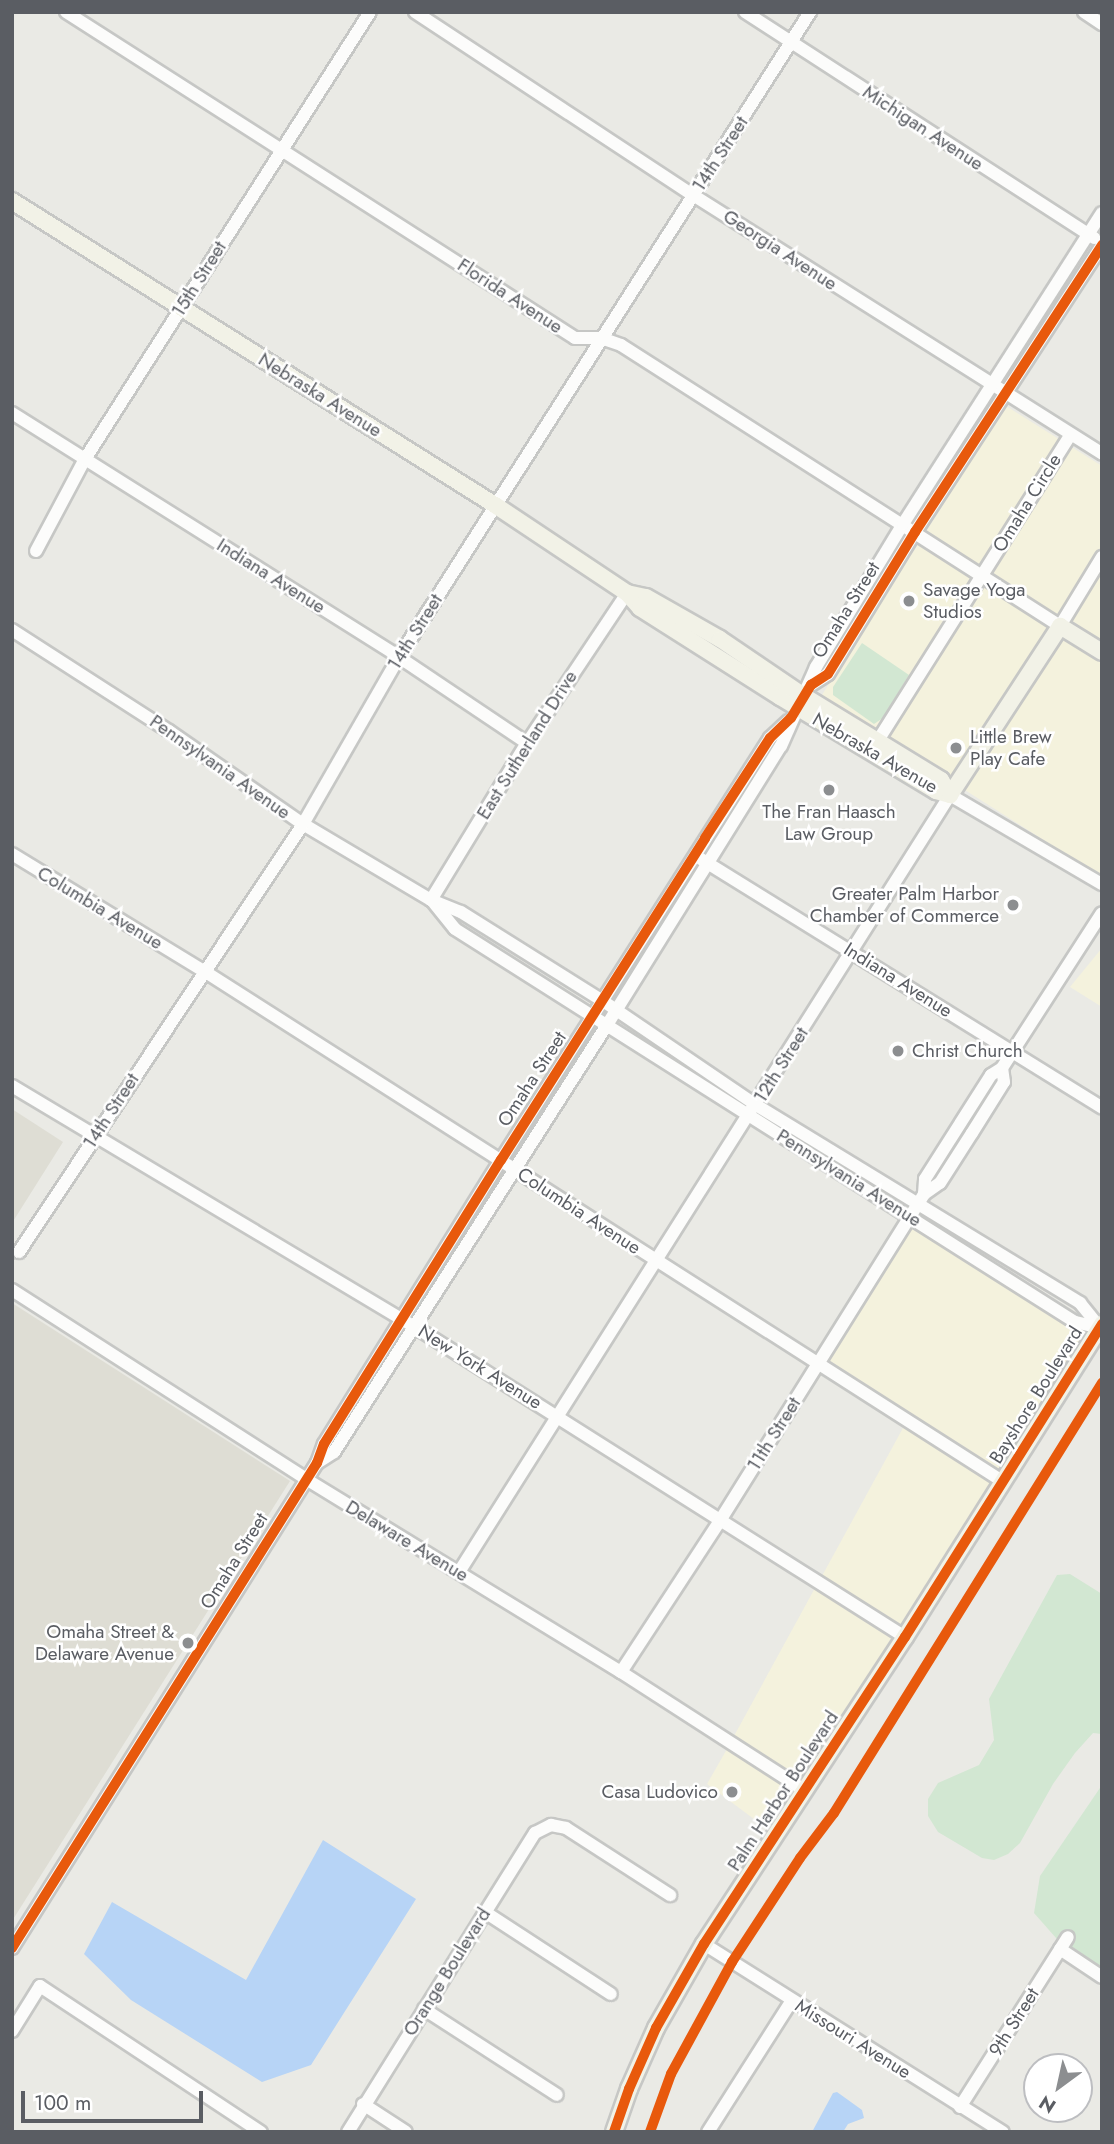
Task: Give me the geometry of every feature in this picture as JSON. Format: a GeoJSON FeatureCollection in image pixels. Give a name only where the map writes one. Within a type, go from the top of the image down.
{"type":"FeatureCollection","features":[{"type":"Feature","properties":{"kind":"main road","name":"Nebraska Avenue"},"geometry":{"type":"LineString","coordinates":[[12,201],[495,505],[627,593],[640,608],[941,779],[950,795]]}},
{"type":"Feature","properties":{"kind":"main road","name":"Florida Avenue"},"geometry":{"type":"LineString","coordinates":[[1060,626],[1102,652]]}},
{"type":"Feature","properties":{"kind":"main road","name":"12th Street"},"geometry":{"type":"LineString","coordinates":[[950,795],[1060,626]]}},
{"type":"Feature","properties":{"kind":"main road","name":"Nebraska Avenue"},"geometry":{"type":"LineString","coordinates":[[800,701],[936,791],[950,795]]}},
{"type":"Feature","properties":{"kind":"main road","name":"Bayshore Boulevard"},"geometry":{"type":"LineString","coordinates":[[1002,1482],[1101,1327]]}},
{"type":"Feature","properties":{"kind":"main road","name":"Palm Harbor Boulevard"},"geometry":{"type":"LineString","coordinates":[[614,2132],[629,2089],[656,2028],[704,1944],[905,1637],[1002,1482]]}},
{"type":"Feature","properties":{"kind":"street","name":"Florida Avenue"},"geometry":{"type":"LineString","coordinates":[[66,12],[575,338],[601,338],[621,345],[1060,626]]}},
{"type":"Feature","properties":{"kind":"street","name":"15th Street"},"geometry":{"type":"LineString","coordinates":[[36,551],[85,459],[370,12]]}},
{"type":"Feature","properties":{"kind":"street","name":"Georgia Avenue"},"geometry":{"type":"LineString","coordinates":[[415,12],[693,195],[1005,394]]}},
{"type":"Feature","properties":{"kind":"street","name":"Michigan Avenue"},"geometry":{"type":"LineString","coordinates":[[745,12],[1102,244]]}},
{"type":"Feature","properties":{"kind":"street","name":"14th Street"},"geometry":{"type":"LineString","coordinates":[[19,1252],[303,824],[399,657],[810,12]]}},
{"type":"Feature","properties":{"kind":"street"},"geometry":{"type":"LineString","coordinates":[[1084,12],[1102,24]]}},
{"type":"Feature","properties":{"kind":"street","name":"Omaha Street"},"geometry":{"type":"LineString","coordinates":[[317,1462],[334,1452],[516,1170],[781,746],[816,667],[903,524],[1102,214]]}},
{"type":"Feature","properties":{"kind":"street","name":"Omaha Street"},"geometry":{"type":"LineString","coordinates":[[12,1948],[317,1462],[324,1444],[500,1160],[694,855],[770,738],[800,701],[828,674],[915,532],[1102,244]]}},
{"type":"Feature","properties":{"kind":"street","name":"Omaha Circle"},"geometry":{"type":"LineString","coordinates":[[877,742],[1070,435],[1005,394]]}},
{"type":"Feature","properties":{"kind":"street","name":"Indiana Avenue"},"geometry":{"type":"LineString","coordinates":[[12,413],[399,657],[527,743]]}},
{"type":"Feature","properties":{"kind":"street"},"geometry":{"type":"LineString","coordinates":[[1070,435],[1102,454]]}},
{"type":"Feature","properties":{"kind":"street","name":"12th Street"},"geometry":{"type":"LineString","coordinates":[[1060,626],[1102,557]]}},
{"type":"Feature","properties":{"kind":"street","name":"East Sutherland Drive"},"geometry":{"type":"LineString","coordinates":[[431,900],[527,743],[627,593]]}},
{"type":"Feature","properties":{"kind":"street","name":"Pennsylvania Avenue"},"geometry":{"type":"LineString","coordinates":[[12,630],[169,731],[303,824],[431,900],[461,912],[603,1001],[753,1111],[1075,1322],[1101,1327]]}},
{"type":"Feature","properties":{"kind":"street","name":"12th Street"},"geometry":{"type":"LineString","coordinates":[[459,1573],[950,795]]}},
{"type":"Feature","properties":{"kind":"street","name":"Nebraska Avenue"},"geometry":{"type":"LineString","coordinates":[[950,795],[1102,884]]}},
{"type":"Feature","properties":{"kind":"street","name":"Columbia Avenue"},"geometry":{"type":"LineString","coordinates":[[12,854],[204,971],[656,1261],[818,1361],[1002,1482]]}},
{"type":"Feature","properties":{"kind":"street","name":"Indiana Avenue"},"geometry":{"type":"LineString","coordinates":[[694,855],[1102,1108]]}},
{"type":"Feature","properties":{"kind":"street","name":"Pennsylvania Avenue"},"geometry":{"type":"LineString","coordinates":[[431,900],[455,929],[607,1025],[753,1111],[921,1199],[1080,1303],[1101,1327]]}},
{"type":"Feature","properties":{"kind":"street","name":"11th Street"},"geometry":{"type":"LineString","coordinates":[[621,1671],[721,1520],[818,1361],[911,1217],[921,1199],[925,1180],[991,1075],[1002,1068],[1102,913]]}},
{"type":"Feature","properties":{"kind":"street","name":"New York Avenue"},"geometry":{"type":"LineString","coordinates":[[12,1086],[415,1326],[905,1637]]}},
{"type":"Feature","properties":{"kind":"street","name":"Delaware Avenue"},"geometry":{"type":"LineString","coordinates":[[12,1290],[306,1479],[621,1671],[804,1790]]}},
{"type":"Feature","properties":{"kind":"street","name":"Orange Boulevard"},"geometry":{"type":"LineString","coordinates":[[348,2132],[363,2104],[535,1833],[557,1825],[583,1837],[670,1895]]}},
{"type":"Feature","properties":{"kind":"street"},"geometry":{"type":"LineString","coordinates":[[485,1912],[611,1994]]}},
{"type":"Feature","properties":{"kind":"street","name":"9th Street"},"geometry":{"type":"LineString","coordinates":[[960,2107],[1068,1937]]}},
{"type":"Feature","properties":{"kind":"street","name":"Missouri Avenue"},"geometry":{"type":"LineString","coordinates":[[704,1944],[1003,2132]]}},
{"type":"Feature","properties":{"kind":"street"},"geometry":{"type":"LineString","coordinates":[[1060,1949],[1102,1977]]}},
{"type":"Feature","properties":{"kind":"street"},"geometry":{"type":"LineString","coordinates":[[12,2032],[40,1986],[261,2132]]}},
{"type":"Feature","properties":{"kind":"street"},"geometry":{"type":"LineString","coordinates":[[708,2132],[792,2000]]}},
{"type":"Feature","properties":{"kind":"street"},"geometry":{"type":"LineString","coordinates":[[424,2009],[557,2095]]}},
{"type":"Feature","properties":{"kind":"street"},"geometry":{"type":"LineString","coordinates":[[363,2104],[406,2132]]}},
{"type":"Feature","properties":{"kind":"shaded area"},"geometry":{"type":"Polygon","coordinates":[[[1006,406],[1102,466],[1102,877],[820,698],[1006,406]]]}},
{"type":"Feature","properties":{"kind":"shaded area"},"geometry":{"type":"Polygon","coordinates":[[[1102,948],[1102,1007],[1070,987],[1102,948]]]}},
{"type":"Feature","properties":{"kind":"shaded area"},"geometry":{"type":"Polygon","coordinates":[[[12,1109],[63,1142],[12,1223],[12,1109]]]}},
{"type":"Feature","properties":{"kind":"shaded area"},"geometry":{"type":"Polygon","coordinates":[[[912,1226],[1071,1328],[1089,1332],[1000,1472],[827,1359],[912,1226]]]}},
{"type":"Feature","properties":{"kind":"shaded area"},"geometry":{"type":"Polygon","coordinates":[[[12,1303],[290,1481],[12,1921],[12,1303]]]}},
{"type":"Feature","properties":{"kind":"shaded area"},"geometry":{"type":"Polygon","coordinates":[[[820,1371],[993,1484],[903,1628],[822,1576],[903,1428],[820,1371]]]}},
{"type":"Feature","properties":{"kind":"shaded area"},"geometry":{"type":"Polygon","coordinates":[[[815,1588],[896,1640],[802,1781],[734,1736],[815,1588]]]}},
{"type":"Feature","properties":{"kind":"shaded area"},"geometry":{"type":"Polygon","coordinates":[[[727,1749],[795,1793],[770,1831],[707,1784],[727,1749]]]}},
{"type":"Feature","properties":{"kind":"green space"},"geometry":{"type":"Polygon","coordinates":[[[862,643],[909,675],[883,718],[874,724],[833,695],[833,687],[862,643]]]}},
{"type":"Feature","properties":{"kind":"green space"},"geometry":{"type":"Polygon","coordinates":[[[1070,1574],[1102,1594],[1102,1734],[1093,1733],[1075,1753],[1053,1784],[1020,1843],[1008,1854],[994,1860],[982,1858],[938,1832],[928,1816],[928,1799],[938,1783],[979,1765],[994,1740],[989,1699],[1057,1575],[1070,1574]]]}},
{"type":"Feature","properties":{"kind":"green space"},"geometry":{"type":"Polygon","coordinates":[[[1102,1785],[1102,1970],[1064,1947],[1034,1913],[1040,1876],[1102,1785]]]}},
{"type":"Feature","properties":{"kind":"water"},"geometry":{"type":"Polygon","coordinates":[[[323,1840],[416,1899],[311,2065],[262,2082],[131,2000],[84,1954],[112,1902],[246,1980],[323,1840]]]}},
{"type":"Feature","properties":{"kind":"water"},"geometry":{"type":"Polygon","coordinates":[[[837,2092],[862,2110],[864,2118],[848,2124],[843,2132],[812,2132],[833,2093],[837,2092]]]}},
{"type":"Feature","properties":{"kind":"cycle path"},"geometry":{"type":"LineString","coordinates":[[12,1948],[317,1463],[324,1444],[501,1160],[705,838],[770,738],[791,718],[811,685],[828,674],[915,532],[1102,245]]}},
{"type":"Feature","properties":{"kind":"cycle path"},"geometry":{"type":"LineString","coordinates":[[614,2132],[629,2089],[656,2028],[704,1944],[905,1637],[1102,1324]]}},
{"type":"Feature","properties":{"kind":"cycle path"},"geometry":{"type":"LineString","coordinates":[[650,2132],[671,2074],[732,1962],[800,1858],[834,1813],[1102,1383]]}},
{"type":"Feature","properties":{"kind":"place","name":"Savage Yoga Studios"},"geometry":{"type":"Point","coordinates":[909,601]}},
{"type":"Feature","properties":{"kind":"place","name":"Little Brew Play Cafe"},"geometry":{"type":"Point","coordinates":[956,748]}},
{"type":"Feature","properties":{"kind":"place","name":"The Fran Haasch Law Group"},"geometry":{"type":"Point","coordinates":[829,790]}},
{"type":"Feature","properties":{"kind":"place","name":"Greater Palm Harbor Chamber of Commerce"},"geometry":{"type":"Point","coordinates":[1013,905]}},
{"type":"Feature","properties":{"kind":"place","name":"Christ Church"},"geometry":{"type":"Point","coordinates":[898,1051]}},
{"type":"Feature","properties":{"kind":"place","name":"Omaha Street & Delaware Avenue"},"geometry":{"type":"Point","coordinates":[188,1643]}},
{"type":"Feature","properties":{"kind":"place","name":"Casa Ludovico"},"geometry":{"type":"Point","coordinates":[732,1792]}}]}
